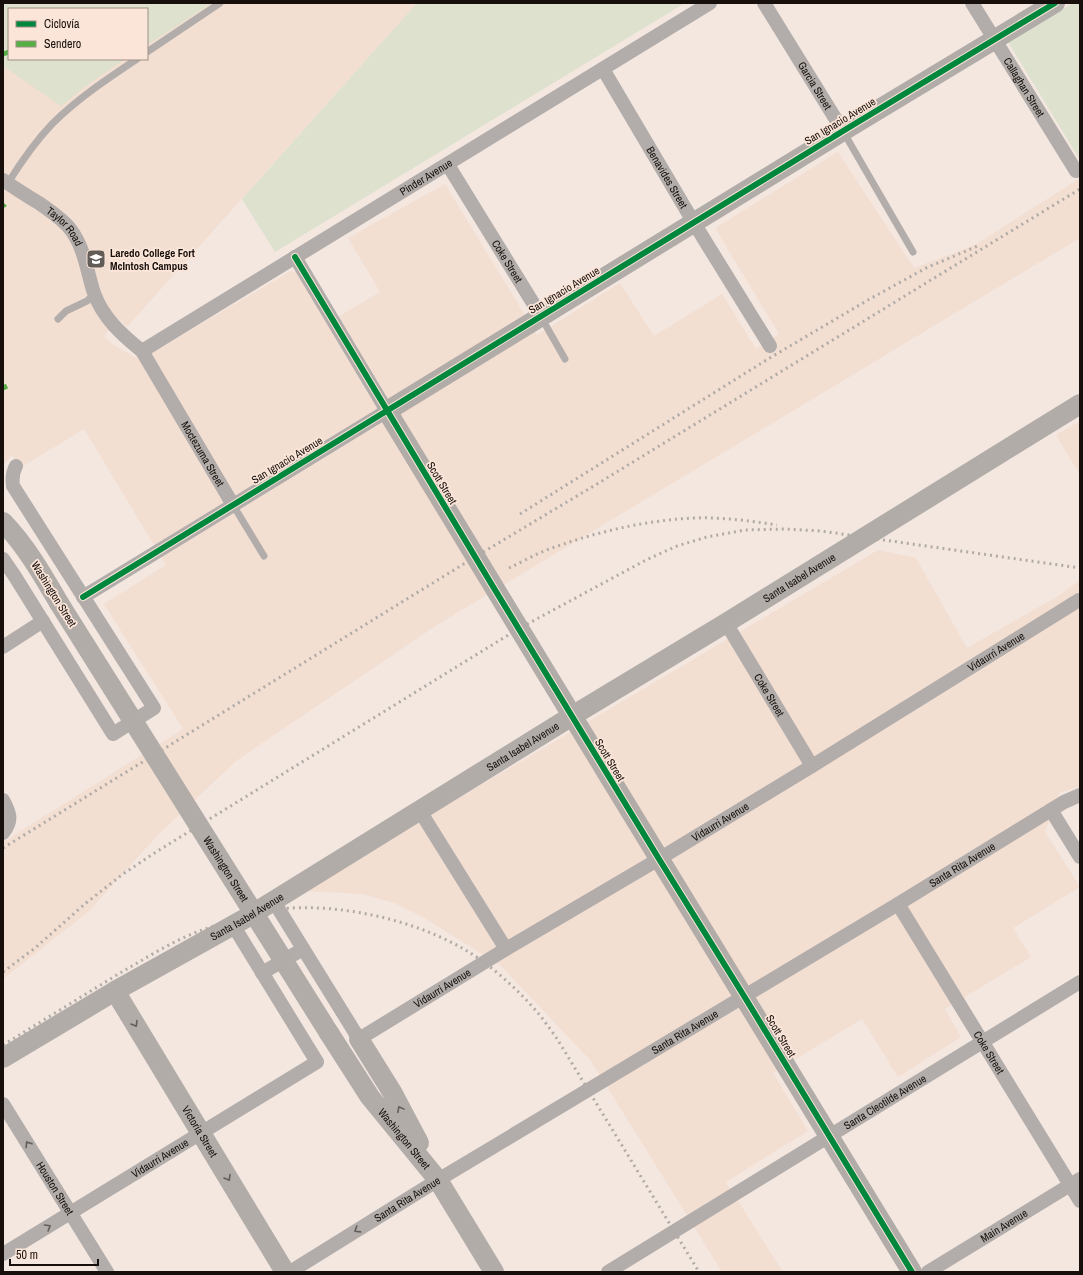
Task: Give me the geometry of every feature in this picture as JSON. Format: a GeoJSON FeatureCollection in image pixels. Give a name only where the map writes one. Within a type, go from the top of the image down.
{"type":"FeatureCollection","features":[{"type":"Feature","properties":{"kind":"main road","name":"San Ignacio Avenue"},"geometry":{"type":"LineString","coordinates":[[386,411],[843,131],[1056,3]]}},
{"type":"Feature","properties":{"kind":"main road","name":"Santa Isabel Avenue"},"geometry":{"type":"LineString","coordinates":[[3,1058],[115,991],[233,925],[1080,404]]}},
{"type":"Feature","properties":{"kind":"main road","name":"Scott Street"},"geometry":{"type":"LineString","coordinates":[[386,411],[912,1272]]}},
{"type":"Feature","properties":{"kind":"main road","name":"Washington Street"},"geometry":{"type":"LineString","coordinates":[[3,522],[17,537],[27,551],[370,1097],[438,1180],[494,1272]]}},
{"type":"Feature","properties":{"kind":"main road","name":"Victoria Street"},"geometry":{"type":"LineString","coordinates":[[115,991],[285,1272]]}},
{"type":"Feature","properties":{"kind":"main road"},"geometry":{"type":"LineString","coordinates":[[359,1039],[392,1092],[438,1180]]}},
{"type":"Feature","properties":{"kind":"street","name":"Pinder Avenue"},"geometry":{"type":"LineString","coordinates":[[142,351],[448,165],[710,3]]}},
{"type":"Feature","properties":{"kind":"street","name":"Garcia Street"},"geometry":{"type":"LineString","coordinates":[[764,3],[843,131]]}},
{"type":"Feature","properties":{"kind":"street","name":"Callaghan Street"},"geometry":{"type":"LineString","coordinates":[[972,3],[1076,171]]}},
{"type":"Feature","properties":{"kind":"street","name":"Benavides Street"},"geometry":{"type":"LineString","coordinates":[[603,69],[694,223],[770,346]]}},
{"type":"Feature","properties":{"kind":"street","name":"Coke Street"},"geometry":{"type":"LineString","coordinates":[[448,165],[540,316]]}},
{"type":"Feature","properties":{"kind":"street","name":"Taylor Road"},"geometry":{"type":"LineString","coordinates":[[6,181],[58,217],[71,230],[78,242],[95,294],[103,310],[122,336],[142,351]]}},
{"type":"Feature","properties":{"kind":"street","name":"Scott Street"},"geometry":{"type":"LineString","coordinates":[[295,257],[386,411]]}},
{"type":"Feature","properties":{"kind":"street","name":"Moctezuma Street"},"geometry":{"type":"LineString","coordinates":[[142,351],[233,505]]}},
{"type":"Feature","properties":{"kind":"street","name":"San Ignacio Avenue"},"geometry":{"type":"LineString","coordinates":[[84,597],[386,411]]}},
{"type":"Feature","properties":{"kind":"street"},"geometry":{"type":"LineString","coordinates":[[3,559],[113,734],[154,708],[13,486],[13,472],[16,466]]}},
{"type":"Feature","properties":{"kind":"street","name":"Vidaurri Avenue"},"geometry":{"type":"LineString","coordinates":[[359,1039],[506,949],[659,859],[812,766],[1079,600]]}},
{"type":"Feature","properties":{"kind":"street"},"geometry":{"type":"LineString","coordinates":[[3,647],[43,621]]}},
{"type":"Feature","properties":{"kind":"street","name":"Coke Street"},"geometry":{"type":"LineString","coordinates":[[726,623],[812,766]]}},
{"type":"Feature","properties":{"kind":"street","name":"Santa Rita Avenue"},"geometry":{"type":"LineString","coordinates":[[290,1272],[438,1180],[898,904],[1064,802],[1080,795]]}},
{"type":"Feature","properties":{"kind":"street"},"geometry":{"type":"LineString","coordinates":[[3,800],[10,812],[6,828]]}},
{"type":"Feature","properties":{"kind":"street"},"geometry":{"type":"LineString","coordinates":[[1051,810],[1080,857]]}},
{"type":"Feature","properties":{"kind":"street"},"geometry":{"type":"LineString","coordinates":[[420,811],[506,949]]}},
{"type":"Feature","properties":{"kind":"street"},"geometry":{"type":"LineString","coordinates":[[273,900],[359,1039]]}},
{"type":"Feature","properties":{"kind":"street","name":"Coke Street"},"geometry":{"type":"LineString","coordinates":[[898,904],[982,1042],[1075,1182],[1080,1201]]}},
{"type":"Feature","properties":{"kind":"street"},"geometry":{"type":"LineString","coordinates":[[233,925],[262,973],[303,949]]}},
{"type":"Feature","properties":{"kind":"street","name":"Vidaurri Avenue"},"geometry":{"type":"LineString","coordinates":[[3,1254],[317,1062],[262,973]]}},
{"type":"Feature","properties":{"kind":"street","name":"Santa Cleotilde Avenue"},"geometry":{"type":"LineString","coordinates":[[608,1272],[1080,982]]}},
{"type":"Feature","properties":{"kind":"street","name":"Houston Street"},"geometry":{"type":"LineString","coordinates":[[3,1104],[107,1272]]}},
{"type":"Feature","properties":{"kind":"street","name":"Main Avenue"},"geometry":{"type":"LineString","coordinates":[[928,1272],[1075,1182]]}},
{"type":"Feature","properties":{"kind":"lane"},"geometry":{"type":"LineString","coordinates":[[148,51],[220,3]]}},
{"type":"Feature","properties":{"kind":"lane"},"geometry":{"type":"LineString","coordinates":[[6,181],[52,125],[71,107],[136,60]]}},
{"type":"Feature","properties":{"kind":"lane","name":"Garcia Street"},"geometry":{"type":"LineString","coordinates":[[843,131],[913,252]]}},
{"type":"Feature","properties":{"kind":"lane"},"geometry":{"type":"LineString","coordinates":[[58,320],[66,311],[87,301],[95,294]]}},
{"type":"Feature","properties":{"kind":"lane","name":"Coke Street"},"geometry":{"type":"LineString","coordinates":[[540,316],[565,359]]}},
{"type":"Feature","properties":{"kind":"lane","name":"Moctezuma Street"},"geometry":{"type":"LineString","coordinates":[[233,505],[264,556]]}},
{"type":"Feature","properties":{"kind":"shaded area"},"geometry":{"type":"Polygon","coordinates":[[[3,3],[417,3],[127,327],[119,319],[104,336],[112,344],[134,357],[162,347],[291,271],[296,272],[328,323],[380,292],[348,238],[445,184],[537,335],[620,283],[654,336],[722,294],[756,349],[779,334],[715,228],[838,152],[914,268],[975,245],[1080,178],[1080,238],[437,625],[236,761],[158,835],[88,912],[3,979],[3,842],[183,729],[104,604],[166,565],[84,429],[20,468],[12,455],[3,465],[3,3]]]}},
{"type":"Feature","properties":{"kind":"shaded area"},"geometry":{"type":"Polygon","coordinates":[[[1080,421],[1080,475],[1056,435],[1080,421]]]}},
{"type":"Feature","properties":{"kind":"shaded area"},"geometry":{"type":"Polygon","coordinates":[[[878,550],[916,558],[967,648],[1058,596],[1080,580],[1080,787],[1060,792],[1045,832],[1080,887],[1013,928],[1031,957],[945,1009],[961,1037],[898,1077],[862,1019],[773,1073],[808,1131],[726,1182],[783,1272],[722,1272],[591,1061],[500,965],[421,916],[394,903],[362,894],[302,891],[878,550]]]}},
{"type":"Feature","properties":{"kind":"green space"},"geometry":{"type":"Polygon","coordinates":[[[3,3],[212,3],[148,44],[148,8],[8,8],[8,60],[124,60],[90,83],[61,106],[3,66],[3,3]]]}},
{"type":"Feature","properties":{"kind":"green space"},"geometry":{"type":"Polygon","coordinates":[[[417,3],[685,3],[275,252],[242,199],[417,3]]]}},
{"type":"Feature","properties":{"kind":"green space"},"geometry":{"type":"Polygon","coordinates":[[[1073,3],[1080,3],[1080,160],[1008,42],[1073,3]]]}},
{"type":"Feature","properties":{"kind":"railway"},"geometry":{"type":"LineString","coordinates":[[3,848],[475,557],[1080,189]]}},
{"type":"Feature","properties":{"kind":"railway"},"geometry":{"type":"LineString","coordinates":[[520,514],[768,359],[868,300],[926,268],[980,245]]}},
{"type":"Feature","properties":{"kind":"railway"},"geometry":{"type":"LineString","coordinates":[[509,568],[562,544],[618,528],[657,521],[716,518],[777,525]]}},
{"type":"Feature","properties":{"kind":"railway"},"geometry":{"type":"LineString","coordinates":[[3,972],[35,948],[86,903],[123,874],[156,852],[518,629],[646,560],[677,546],[707,537],[745,530],[784,529],[821,531],[1080,568]]}},
{"type":"Feature","properties":{"kind":"railway"},"geometry":{"type":"LineString","coordinates":[[3,1045],[163,948],[196,932],[217,925],[279,909],[304,908],[359,912],[414,926],[464,949],[485,963],[515,989],[542,1018],[559,1042],[699,1272]]}},
{"type":"Feature","properties":{"kind":"marked path"},"geometry":{"type":"LineString","coordinates":[[3,54],[8,52]]}},
{"type":"Feature","properties":{"kind":"marked path"},"geometry":{"type":"LineString","coordinates":[[3,388],[7,386]]}},
{"type":"Feature","properties":{"kind":"cycle path"},"geometry":{"type":"LineString","coordinates":[[83,597],[843,131],[1055,3]]}},
{"type":"Feature","properties":{"kind":"cycle path"},"geometry":{"type":"LineString","coordinates":[[295,257],[489,580],[912,1272]]}},
{"type":"Feature","properties":{"kind":"place","name":"Laredo College Fort McIntosh Campus"},"geometry":{"type":"Point","coordinates":[96,259]}}]}
